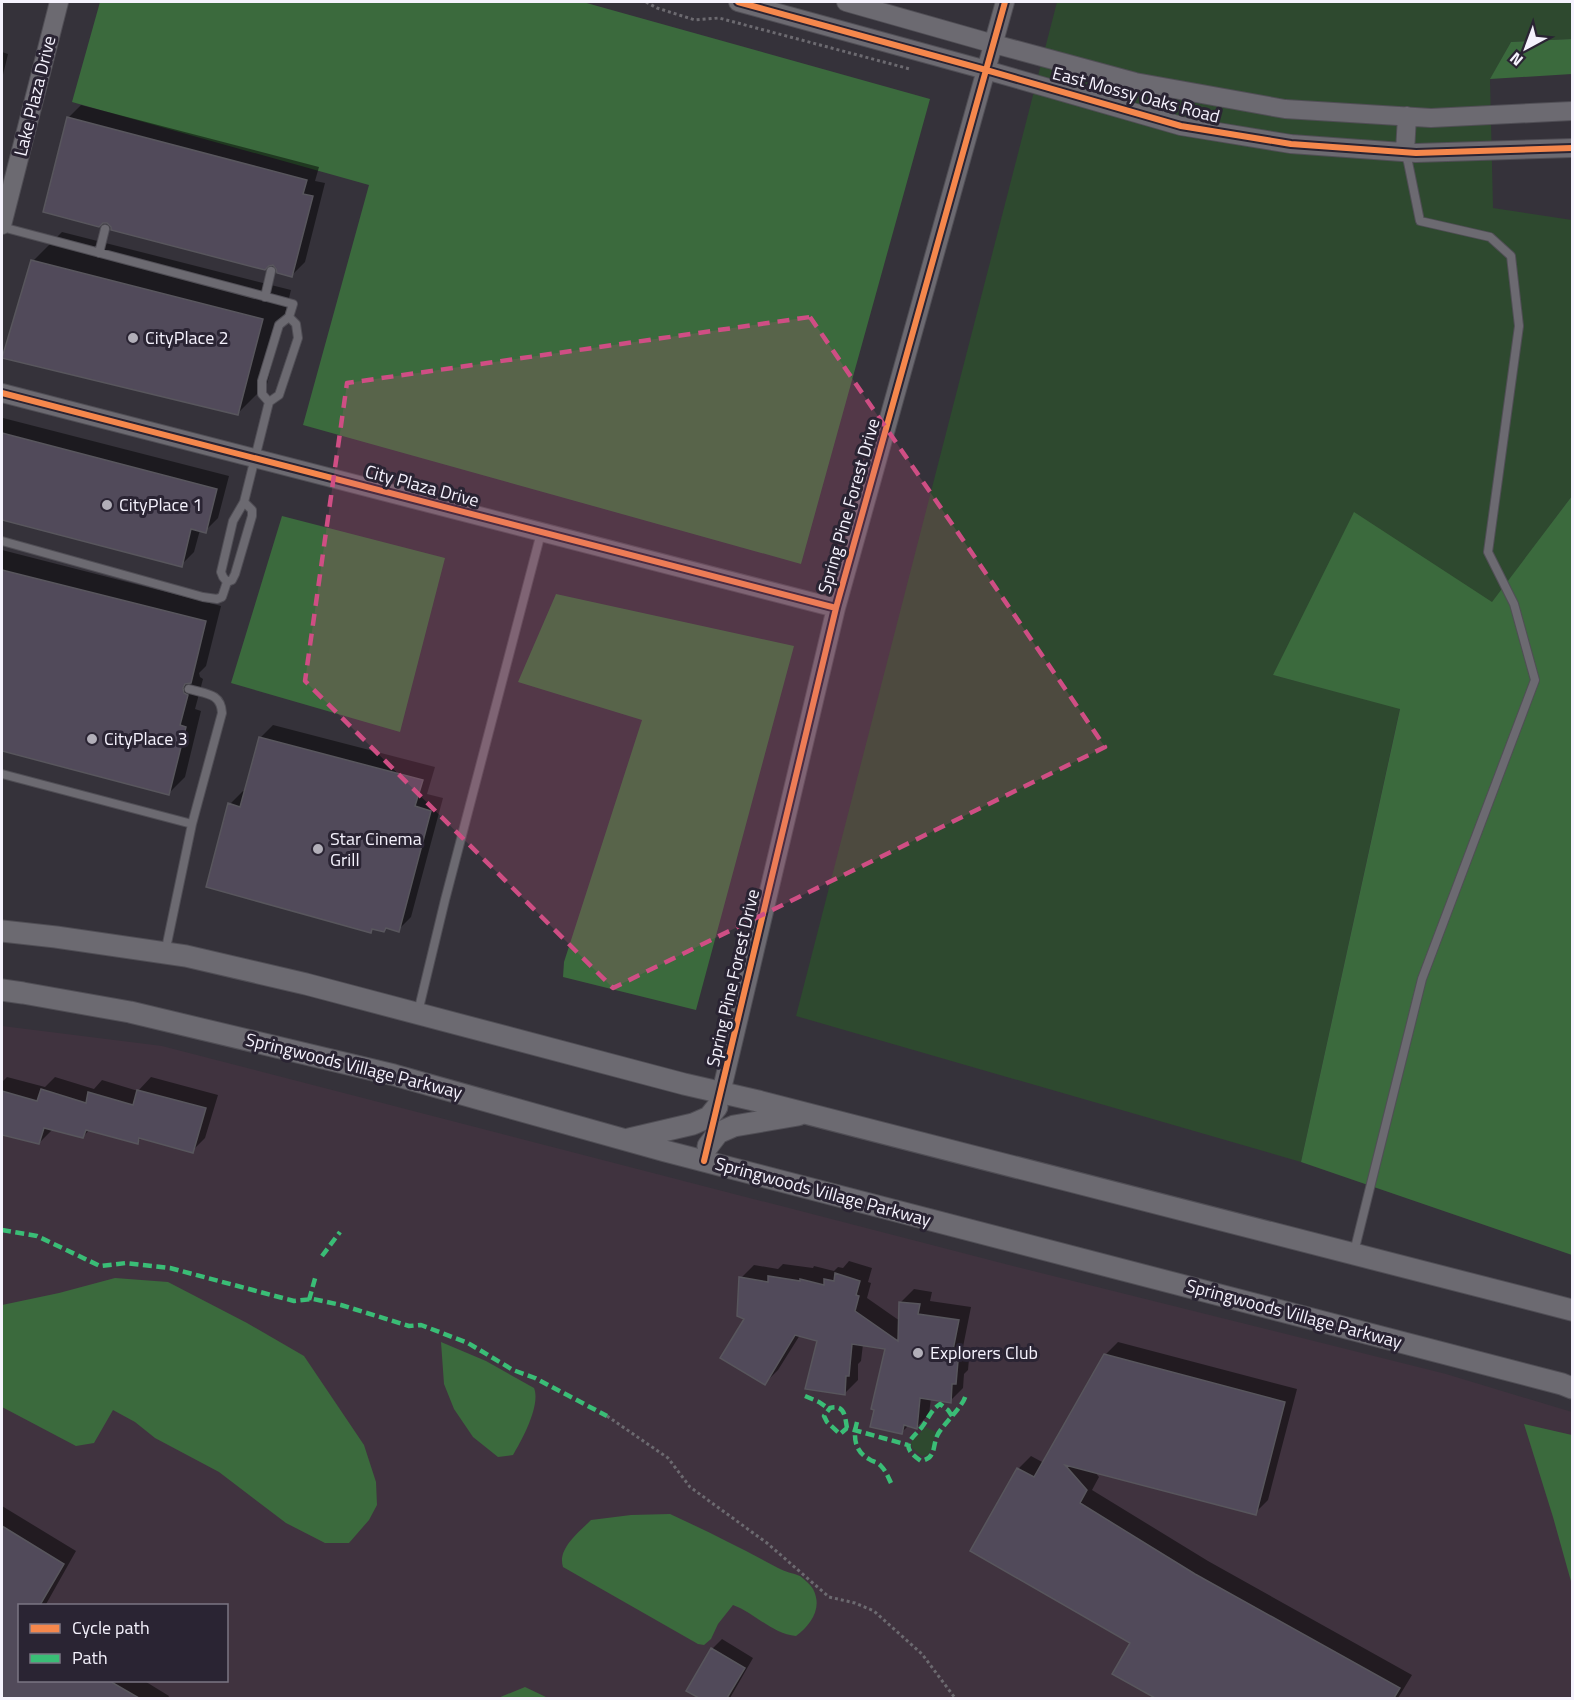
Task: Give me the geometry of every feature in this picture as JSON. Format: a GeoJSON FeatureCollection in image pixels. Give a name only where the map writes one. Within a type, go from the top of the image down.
{"type":"FeatureCollection","features":[{"type":"Feature","properties":{"kind":"main road"},"geometry":{"type":"LineString","coordinates":[[2,931],[165,952],[306,984],[418,1013],[719,1100],[805,1114],[1572,1310]]}},
{"type":"Feature","properties":{"kind":"main road","name":"Springwoods Village Parkway"},"geometry":{"type":"LineString","coordinates":[[2,990],[130,1012],[394,1074],[625,1140],[868,1205],[1572,1388]]}},
{"type":"Feature","properties":{"kind":"main road"},"geometry":{"type":"LineString","coordinates":[[625,1140],[693,1124],[709,1117],[719,1100]]}},
{"type":"Feature","properties":{"kind":"main road"},"geometry":{"type":"LineString","coordinates":[[708,1146],[718,1133],[734,1126],[805,1114]]}},
{"type":"Feature","properties":{"kind":"street","name":"Lake Plaza Drive"},"geometry":{"type":"LineString","coordinates":[[2,226],[59,2]]}},
{"type":"Feature","properties":{"kind":"street","name":"East Mossy Oaks Road"},"geometry":{"type":"LineString","coordinates":[[738,2],[1181,126],[1291,144],[1405,152],[1572,148]]}},
{"type":"Feature","properties":{"kind":"street","name":"East Mossy Oaks Road"},"geometry":{"type":"LineString","coordinates":[[846,2],[1135,82],[1285,109],[1431,118],[1572,111]]}},
{"type":"Feature","properties":{"kind":"street","name":"Spring Pine Forest Drive"},"geometry":{"type":"LineString","coordinates":[[719,1100],[836,608],[1005,2]]}},
{"type":"Feature","properties":{"kind":"street"},"geometry":{"type":"LineString","coordinates":[[1405,152],[1407,116]]}},
{"type":"Feature","properties":{"kind":"street","name":"City Plaza Drive"},"geometry":{"type":"LineString","coordinates":[[2,393],[836,608]]}},
{"type":"Feature","properties":{"kind":"lane"},"geometry":{"type":"LineString","coordinates":[[1353,1254],[1422,979],[1535,680],[1514,604],[1488,552],[1519,326],[1511,256],[1490,237],[1419,221],[1405,152]]}},
{"type":"Feature","properties":{"kind":"lane"},"geometry":{"type":"LineString","coordinates":[[2,226],[293,304],[289,317],[279,325],[262,381],[262,394],[269,402]]}},
{"type":"Feature","properties":{"kind":"lane"},"geometry":{"type":"LineString","coordinates":[[99,253],[105,229]]}},
{"type":"Feature","properties":{"kind":"lane"},"geometry":{"type":"LineString","coordinates":[[264,297],[271,272]]}},
{"type":"Feature","properties":{"kind":"lane"},"geometry":{"type":"LineString","coordinates":[[2,541],[202,597],[217,599],[222,597],[226,582],[221,572],[233,521],[244,502],[269,402],[279,396],[298,338],[296,324],[289,317]]}},
{"type":"Feature","properties":{"kind":"lane"},"geometry":{"type":"LineString","coordinates":[[226,582],[232,580],[235,574],[252,516],[252,510],[244,502]]}},
{"type":"Feature","properties":{"kind":"lane"},"geometry":{"type":"LineString","coordinates":[[418,1013],[445,900],[541,533]]}},
{"type":"Feature","properties":{"kind":"lane"},"geometry":{"type":"LineString","coordinates":[[165,952],[192,824],[222,713],[221,704],[214,696],[189,689]]}},
{"type":"Feature","properties":{"kind":"lane"},"geometry":{"type":"LineString","coordinates":[[2,774],[192,824]]}},
{"type":"Feature","properties":{"kind":"path"},"geometry":{"type":"LineString","coordinates":[[607,1416],[668,1458],[690,1487],[767,1543],[829,1597],[855,1603],[874,1611],[922,1654],[955,1698]]}},
{"type":"Feature","properties":{"kind":"highlighted area"},"geometry":{"type":"Polygon","coordinates":[[[810,317],[1105,747],[613,988],[305,681],[347,383],[810,317]]]}},
{"type":"Feature","properties":{"kind":"shaded area"},"geometry":{"type":"Polygon","coordinates":[[[2,1026],[162,1046],[1013,1266],[1446,1374],[1572,1412],[1572,1698],[2,1698],[2,1026]]]}},
{"type":"Feature","properties":{"kind":"green space"},"geometry":{"type":"Polygon","coordinates":[[[100,2],[583,2],[930,99],[801,564],[303,425],[369,185],[72,102],[100,2]]]}},
{"type":"Feature","properties":{"kind":"green space"},"geometry":{"type":"Polygon","coordinates":[[[1057,2],[1572,2],[1572,39],[1511,42],[1490,80],[1493,208],[1572,220],[1572,496],[1492,603],[1273,675],[1400,708],[1301,1162],[796,1016],[1057,2]]]}},
{"type":"Feature","properties":{"kind":"green space"},"geometry":{"type":"Polygon","coordinates":[[[1572,39],[1572,74],[1490,79],[1511,42],[1572,39]]]}},
{"type":"Feature","properties":{"kind":"green space"},"geometry":{"type":"Polygon","coordinates":[[[1572,496],[1572,1255],[1301,1162],[1400,709],[1273,675],[1354,512],[1492,602],[1572,496]]]}},
{"type":"Feature","properties":{"kind":"green space"},"geometry":{"type":"Polygon","coordinates":[[[282,516],[445,558],[400,732],[231,683],[282,516]]]}},
{"type":"Feature","properties":{"kind":"green space"},"geometry":{"type":"Polygon","coordinates":[[[556,594],[794,646],[696,1010],[563,977],[564,962],[642,720],[518,682],[556,594]]]}},
{"type":"Feature","properties":{"kind":"green space"},"geometry":{"type":"Polygon","coordinates":[[[115,1278],[168,1282],[304,1356],[364,1445],[376,1482],[377,1505],[369,1520],[349,1543],[325,1543],[286,1523],[219,1472],[155,1438],[135,1422],[113,1410],[94,1443],[76,1446],[2,1407],[2,1305],[115,1278]]]}},
{"type":"Feature","properties":{"kind":"green space"},"geometry":{"type":"Polygon","coordinates":[[[441,1342],[486,1361],[534,1388],[533,1413],[513,1455],[498,1457],[473,1437],[454,1409],[444,1384],[441,1342]]]}},
{"type":"Feature","properties":{"kind":"green space"},"geometry":{"type":"Polygon","coordinates":[[[1524,1424],[1572,1435],[1572,1585],[1553,1517],[1524,1424]]]}},
{"type":"Feature","properties":{"kind":"green space"},"geometry":{"type":"Polygon","coordinates":[[[926,1427],[936,1432],[928,1455],[922,1456],[912,1448],[911,1442],[926,1427]]]}},
{"type":"Feature","properties":{"kind":"green space"},"geometry":{"type":"Polygon","coordinates":[[[670,1514],[781,1569],[800,1576],[813,1589],[816,1596],[816,1609],[811,1621],[796,1636],[779,1631],[733,1605],[718,1624],[711,1639],[704,1645],[698,1644],[563,1567],[562,1560],[566,1547],[591,1520],[631,1515],[670,1514]]]}},
{"type":"Feature","properties":{"kind":"green space"},"geometry":{"type":"Polygon","coordinates":[[[525,1687],[548,1698],[498,1698],[525,1687]]]}},
{"type":"Feature","properties":{"kind":"building"},"geometry":{"type":"Polygon","coordinates":[[[67,117],[307,180],[303,194],[313,196],[292,277],[277,273],[273,265],[265,270],[111,230],[107,223],[99,227],[43,212],[67,117]]]}},
{"type":"Feature","properties":{"kind":"building","name":"CityPlace 2"},"geometry":{"type":"Polygon","coordinates":[[[31,260],[263,319],[238,415],[2,358],[31,260]]]}},
{"type":"Feature","properties":{"kind":"building","name":"CityPlace 1"},"geometry":{"type":"Polygon","coordinates":[[[2,433],[217,489],[206,533],[191,529],[182,567],[2,520],[2,433]]]}},
{"type":"Feature","properties":{"kind":"building"},"geometry":{"type":"Polygon","coordinates":[[[2,570],[206,621],[191,683],[185,684],[183,688],[184,693],[188,695],[180,725],[186,727],[169,795],[2,751],[2,570]]]}},
{"type":"Feature","properties":{"kind":"building","name":"Star Cinema Grill"},"geometry":{"type":"Polygon","coordinates":[[[259,737],[423,780],[415,806],[431,811],[399,932],[386,928],[384,932],[372,929],[371,933],[206,887],[228,803],[240,807],[259,737]]]}},
{"type":"Feature","properties":{"kind":"building"},"geometry":{"type":"Polygon","coordinates":[[[41,1089],[86,1103],[88,1092],[133,1105],[137,1090],[206,1108],[193,1153],[139,1138],[138,1144],[86,1130],[83,1138],[44,1128],[39,1144],[2,1135],[2,1091],[37,1101],[41,1089]]]}},
{"type":"Feature","properties":{"kind":"building","name":"Explorers Club"},"geometry":{"type":"Polygon","coordinates":[[[835,1273],[860,1281],[855,1311],[898,1341],[899,1302],[920,1304],[918,1314],[959,1320],[951,1360],[958,1361],[956,1384],[952,1384],[951,1403],[920,1398],[917,1429],[904,1425],[902,1434],[870,1427],[874,1410],[871,1409],[885,1349],[852,1344],[845,1395],[805,1389],[817,1341],[795,1335],[765,1385],[720,1358],[744,1319],[737,1316],[739,1277],[768,1282],[768,1276],[800,1281],[800,1279],[824,1285],[824,1279],[834,1281],[835,1273]]]}},
{"type":"Feature","properties":{"kind":"building"},"geometry":{"type":"Polygon","coordinates":[[[1104,1354],[1285,1402],[1256,1515],[1065,1465],[1087,1490],[1080,1503],[1195,1574],[1400,1688],[1394,1698],[1155,1698],[1112,1674],[1130,1643],[970,1551],[1017,1468],[1034,1477],[1104,1354]]]}},
{"type":"Feature","properties":{"kind":"building"},"geometry":{"type":"Polygon","coordinates":[[[2,1526],[64,1564],[41,1604],[18,1604],[18,1682],[111,1682],[139,1698],[2,1698],[2,1526]]]}},
{"type":"Feature","properties":{"kind":"building"},"geometry":{"type":"Polygon","coordinates":[[[711,1648],[745,1668],[727,1698],[699,1698],[686,1691],[711,1648]]]}},
{"type":"Feature","properties":{"kind":"marked path"},"geometry":{"type":"LineString","coordinates":[[2,1230],[37,1236],[100,1266],[126,1263],[170,1268],[294,1301],[313,1299],[341,1305],[409,1326],[421,1325],[468,1343],[513,1370],[535,1378],[607,1416]]}},
{"type":"Feature","properties":{"kind":"marked path"},"geometry":{"type":"LineString","coordinates":[[322,1256],[340,1232]]}},
{"type":"Feature","properties":{"kind":"marked path"},"geometry":{"type":"LineString","coordinates":[[309,1300],[316,1275]]}},
{"type":"Feature","properties":{"kind":"marked path"},"geometry":{"type":"LineString","coordinates":[[952,1416],[940,1404],[934,1409],[909,1444],[908,1447],[914,1456],[921,1461],[930,1457],[938,1434],[962,1404],[966,1394]]}},
{"type":"Feature","properties":{"kind":"marked path"},"geometry":{"type":"LineString","coordinates":[[805,1396],[829,1409]]}},
{"type":"Feature","properties":{"kind":"marked path"},"geometry":{"type":"LineString","coordinates":[[847,1428],[845,1416],[841,1410],[835,1407],[830,1408],[824,1416],[840,1434],[847,1428],[908,1445]]}},
{"type":"Feature","properties":{"kind":"marked path"},"geometry":{"type":"LineString","coordinates":[[857,1422],[855,1438],[860,1452],[880,1465],[891,1483]]}},
{"type":"Feature","properties":{"kind":"cycle path"},"geometry":{"type":"LineString","coordinates":[[738,2],[1181,126],[1291,144],[1416,153],[1572,148]]}},
{"type":"Feature","properties":{"kind":"cycle path"},"geometry":{"type":"LineString","coordinates":[[704,1161],[836,608],[1005,2]]}},
{"type":"Feature","properties":{"kind":"cycle path"},"geometry":{"type":"LineString","coordinates":[[2,393],[836,608]]}},
{"type":"Feature","properties":{"kind":"place","name":"CityPlace 2"},"geometry":{"type":"Point","coordinates":[133,338]}},
{"type":"Feature","properties":{"kind":"place","name":"CityPlace 1"},"geometry":{"type":"Point","coordinates":[107,505]}},
{"type":"Feature","properties":{"kind":"place","name":"CityPlace 3"},"geometry":{"type":"Point","coordinates":[92,739]}},
{"type":"Feature","properties":{"kind":"place","name":"Star Cinema Grill"},"geometry":{"type":"Point","coordinates":[318,849]}},
{"type":"Feature","properties":{"kind":"place","name":"Explorers Club"},"geometry":{"type":"Point","coordinates":[918,1353]}}]}
